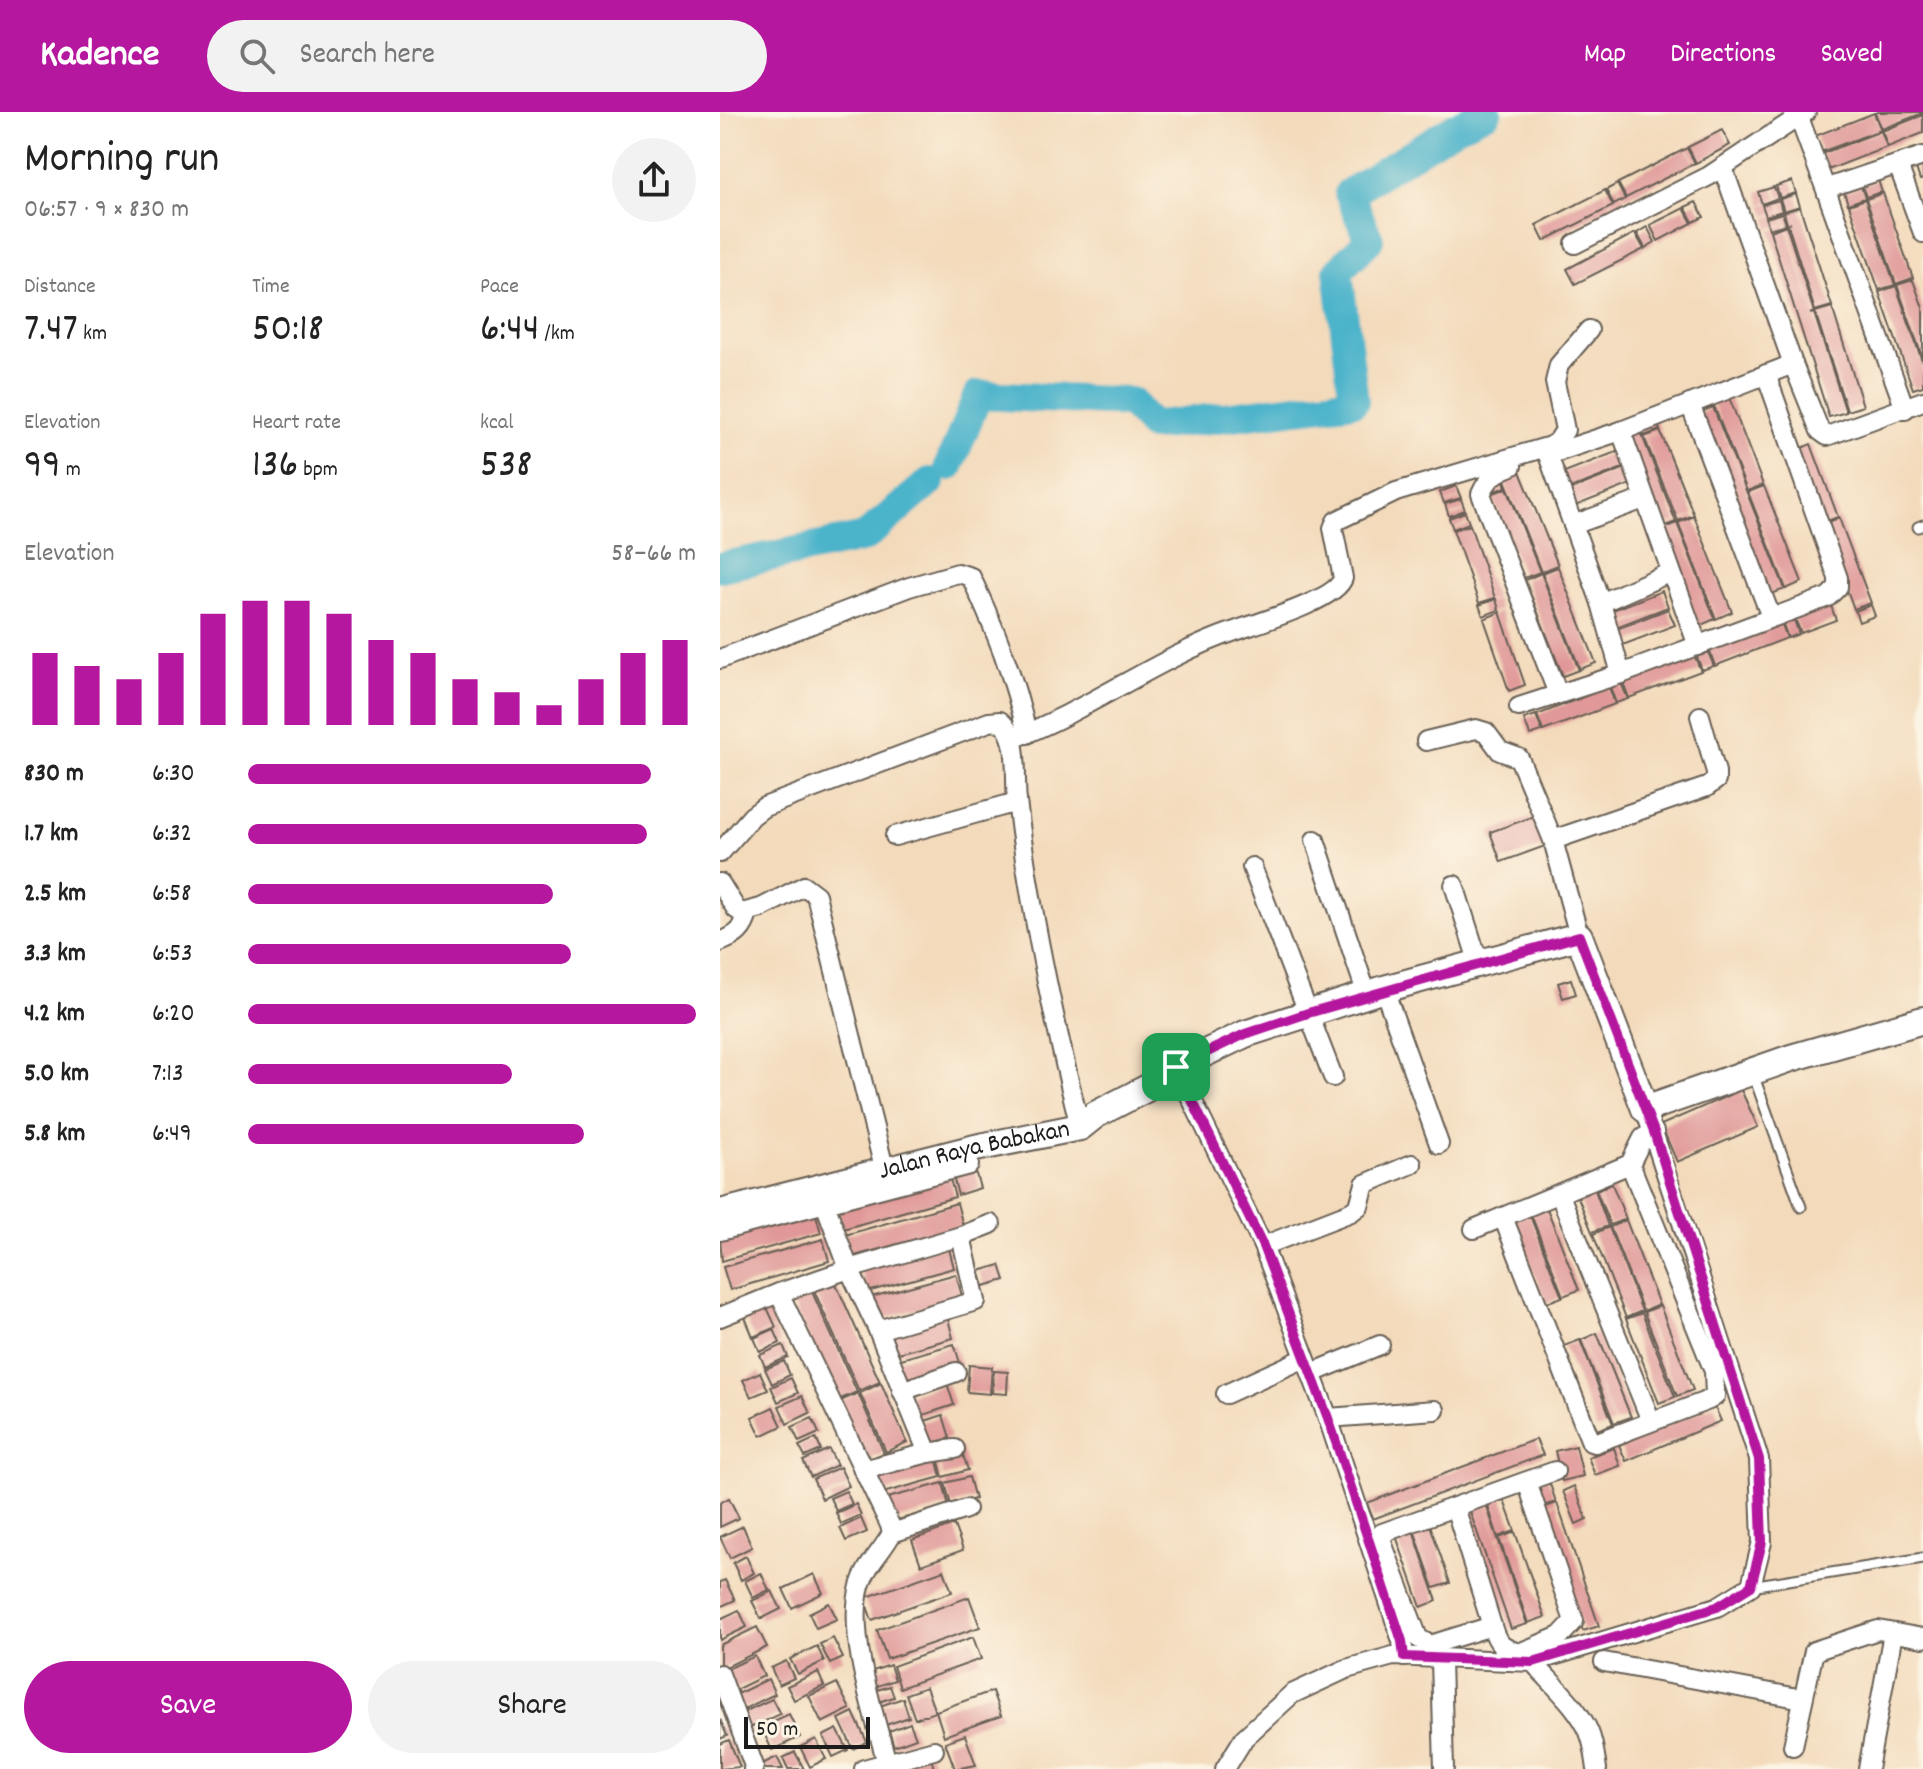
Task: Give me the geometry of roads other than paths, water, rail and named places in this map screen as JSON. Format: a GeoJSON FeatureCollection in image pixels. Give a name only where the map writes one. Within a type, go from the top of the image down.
{"type":"FeatureCollection","features":[{"type":"Feature","properties":{"kind":"street"},"geometry":{"type":"LineString","coordinates":[[1575,244],[1723,168],[1801,113],[1905,409]]}},
{"type":"Feature","properties":{"kind":"street"},"geometry":{"type":"LineString","coordinates":[[1827,193],[1833,186],[1923,156]]}},
{"type":"Feature","properties":{"kind":"street"},"geometry":{"type":"LineString","coordinates":[[1898,165],[1923,233]]}},
{"type":"Feature","properties":{"kind":"street"},"geometry":{"type":"LineString","coordinates":[[1723,168],[1793,364],[1820,431],[1827,436]]}},
{"type":"Feature","properties":{"kind":"street"},"geometry":{"type":"LineString","coordinates":[[1020,737],[1081,709],[1164,661],[1338,588],[1343,578],[1333,528],[1336,521],[1396,492],[1525,455],[1558,441],[1565,430],[1555,382],[1559,365],[1589,330]]}},
{"type":"Feature","properties":{"kind":"street"},"geometry":{"type":"LineString","coordinates":[[1558,694],[1481,494],[1487,480],[1501,470],[1621,431],[1793,364]]}},
{"type":"Feature","properties":{"kind":"street"},"geometry":{"type":"LineString","coordinates":[[1519,707],[1698,646],[1828,597],[1838,587],[1838,578],[1766,374]]}},
{"type":"Feature","properties":{"kind":"street"},"geometry":{"type":"LineString","coordinates":[[1792,448],[1923,401]]}},
{"type":"Feature","properties":{"kind":"street"},"geometry":{"type":"LineString","coordinates":[[1690,404],[1771,617]]}},
{"type":"Feature","properties":{"kind":"street"},"geometry":{"type":"LineString","coordinates":[[1621,431],[1698,646]]}},
{"type":"Feature","properties":{"kind":"street"},"geometry":{"type":"LineString","coordinates":[[1548,455],[1601,603],[1621,674]]}},
{"type":"Feature","properties":{"kind":"street"},"geometry":{"type":"LineString","coordinates":[[1573,525],[1644,499]]}},
{"type":"Feature","properties":{"kind":"street"},"geometry":{"type":"LineString","coordinates":[[1601,603],[1671,572]]}},
{"type":"Feature","properties":{"kind":"street"},"geometry":{"type":"LineString","coordinates":[[720,659],[909,587],[958,573],[971,577],[1011,669],[1020,737],[1017,802],[1056,1027],[1080,1127]]}},
{"type":"Feature","properties":{"kind":"street"},"geometry":{"type":"LineString","coordinates":[[1553,840],[1707,787],[1716,780],[1700,716]]}},
{"type":"Feature","properties":{"kind":"street"},"geometry":{"type":"LineString","coordinates":[[720,853],[752,816],[764,807],[989,722],[1000,721],[1020,737]]}},
{"type":"Feature","properties":{"kind":"street"},"geometry":{"type":"LineString","coordinates":[[1176,1067],[1263,1246],[1328,1418],[1402,1641],[1415,1653],[1441,1660],[1533,1662],[1717,1607],[1751,1586],[1762,1542],[1759,1459],[1649,1121],[1579,936],[1553,840],[1519,758],[1500,751],[1486,732],[1476,729],[1426,741]]}},
{"type":"Feature","properties":{"kind":"street"},"geometry":{"type":"LineString","coordinates":[[895,836],[1017,802]]}},
{"type":"Feature","properties":{"kind":"street"},"geometry":{"type":"LineString","coordinates":[[1315,840],[1439,1144]]}},
{"type":"Feature","properties":{"kind":"street"},"geometry":{"type":"LineString","coordinates":[[1252,867],[1333,1077]]}},
{"type":"Feature","properties":{"kind":"street"},"geometry":{"type":"LineString","coordinates":[[720,883],[736,909],[742,913],[804,886],[816,895],[885,1172]]}},
{"type":"Feature","properties":{"kind":"street"},"geometry":{"type":"LineString","coordinates":[[1454,885],[1479,964]]}},
{"type":"Feature","properties":{"kind":"street"},"geometry":{"type":"LineString","coordinates":[[720,942],[736,936],[745,925],[748,913]]}},
{"type":"Feature","properties":{"kind":"street","name":"Jalan Raya Babakan"},"geometry":{"type":"LineString","coordinates":[[720,1213],[975,1148],[1080,1127],[1095,1115],[1159,1082],[1176,1067],[1245,1034],[1376,992],[1579,936]]}},
{"type":"Feature","properties":{"kind":"street"},"geometry":{"type":"LineString","coordinates":[[1474,1229],[1630,1164],[1649,1121],[1752,1072],[1923,1020]]}},
{"type":"Feature","properties":{"kind":"street"},"geometry":{"type":"LineString","coordinates":[[1263,1246],[1351,1212],[1359,1206],[1365,1184],[1412,1164]]}},
{"type":"Feature","properties":{"kind":"street"},"geometry":{"type":"LineString","coordinates":[[1503,1217],[1589,1439],[1595,1443],[1709,1400],[1715,1396],[1717,1389],[1714,1371],[1630,1164]]}},
{"type":"Feature","properties":{"kind":"street"},"geometry":{"type":"LineString","coordinates":[[720,1231],[969,1165]]}},
{"type":"Feature","properties":{"kind":"street"},"geometry":{"type":"LineString","coordinates":[[1560,1195],[1651,1421]]}},
{"type":"Feature","properties":{"kind":"street"},"geometry":{"type":"LineString","coordinates":[[824,1201],[849,1269],[878,1330],[928,1453]]}},
{"type":"Feature","properties":{"kind":"street"},"geometry":{"type":"LineString","coordinates":[[720,1317],[779,1293],[991,1224]]}},
{"type":"Feature","properties":{"kind":"street"},"geometry":{"type":"LineString","coordinates":[[878,1330],[976,1301],[961,1236]]}},
{"type":"Feature","properties":{"kind":"street"},"geometry":{"type":"LineString","coordinates":[[779,1293],[892,1533]]}},
{"type":"Feature","properties":{"kind":"street"},"geometry":{"type":"LineString","coordinates":[[1226,1394],[1380,1345]]}},
{"type":"Feature","properties":{"kind":"street"},"geometry":{"type":"LineString","coordinates":[[902,1391],[956,1372]]}},
{"type":"Feature","properties":{"kind":"street"},"geometry":{"type":"LineString","coordinates":[[1328,1418],[1435,1410]]}},
{"type":"Feature","properties":{"kind":"street"},"geometry":{"type":"LineString","coordinates":[[863,1470],[955,1449]]}},
{"type":"Feature","properties":{"kind":"street"},"geometry":{"type":"LineString","coordinates":[[1415,1653],[1418,1638],[1381,1535],[1555,1471]]}},
{"type":"Feature","properties":{"kind":"street"},"geometry":{"type":"LineString","coordinates":[[1455,1507],[1497,1642],[1519,1653],[1560,1636],[1574,1621],[1527,1482]]}},
{"type":"Feature","properties":{"kind":"street"},"geometry":{"type":"LineString","coordinates":[[887,1763],[857,1638],[859,1588],[866,1569],[892,1533],[966,1509]]}},
{"type":"Feature","properties":{"kind":"street"},"geometry":{"type":"LineString","coordinates":[[1225,1769],[1244,1738],[1292,1694],[1346,1669],[1415,1653],[1430,1645],[1492,1626]]}},
{"type":"Feature","properties":{"kind":"street"},"geometry":{"type":"LineString","coordinates":[[1793,1746],[1814,1651],[1878,1630],[1923,1638]]}},
{"type":"Feature","properties":{"kind":"street"},"geometry":{"type":"LineString","coordinates":[[1868,1769],[1893,1633]]}},
{"type":"Feature","properties":{"kind":"street"},"geometry":{"type":"LineString","coordinates":[[1441,1660],[1444,1769]]}},
{"type":"Feature","properties":{"kind":"street"},"geometry":{"type":"LineString","coordinates":[[1533,1662],[1588,1729],[1597,1769]]}},
{"type":"Feature","properties":{"kind":"street"},"geometry":{"type":"LineString","coordinates":[[1604,1662],[1803,1699]]}},
{"type":"Feature","properties":{"kind":"street"},"geometry":{"type":"LineString","coordinates":[[720,1674],[753,1769]]}},
{"type":"Feature","properties":{"kind":"street"},"geometry":{"type":"LineString","coordinates":[[864,1769],[934,1750]]}},
{"type":"Feature","properties":{"kind":"lane"},"geometry":{"type":"LineString","coordinates":[[1752,1072],[1801,1207]]}},
{"type":"Feature","properties":{"kind":"lane"},"geometry":{"type":"LineString","coordinates":[[1751,1586],[1923,1558]]}},
{"type":"Feature","properties":{"kind":"waterway"},"geometry":{"type":"LineString","coordinates":[[949,466],[978,395],[1130,402],[1152,426],[1354,401],[1338,271],[1369,240],[1349,193],[1455,127],[1487,112]]}},
{"type":"Feature","properties":{"kind":"waterway"},"geometry":{"type":"LineString","coordinates":[[720,567],[865,537],[930,482]]}}]}
